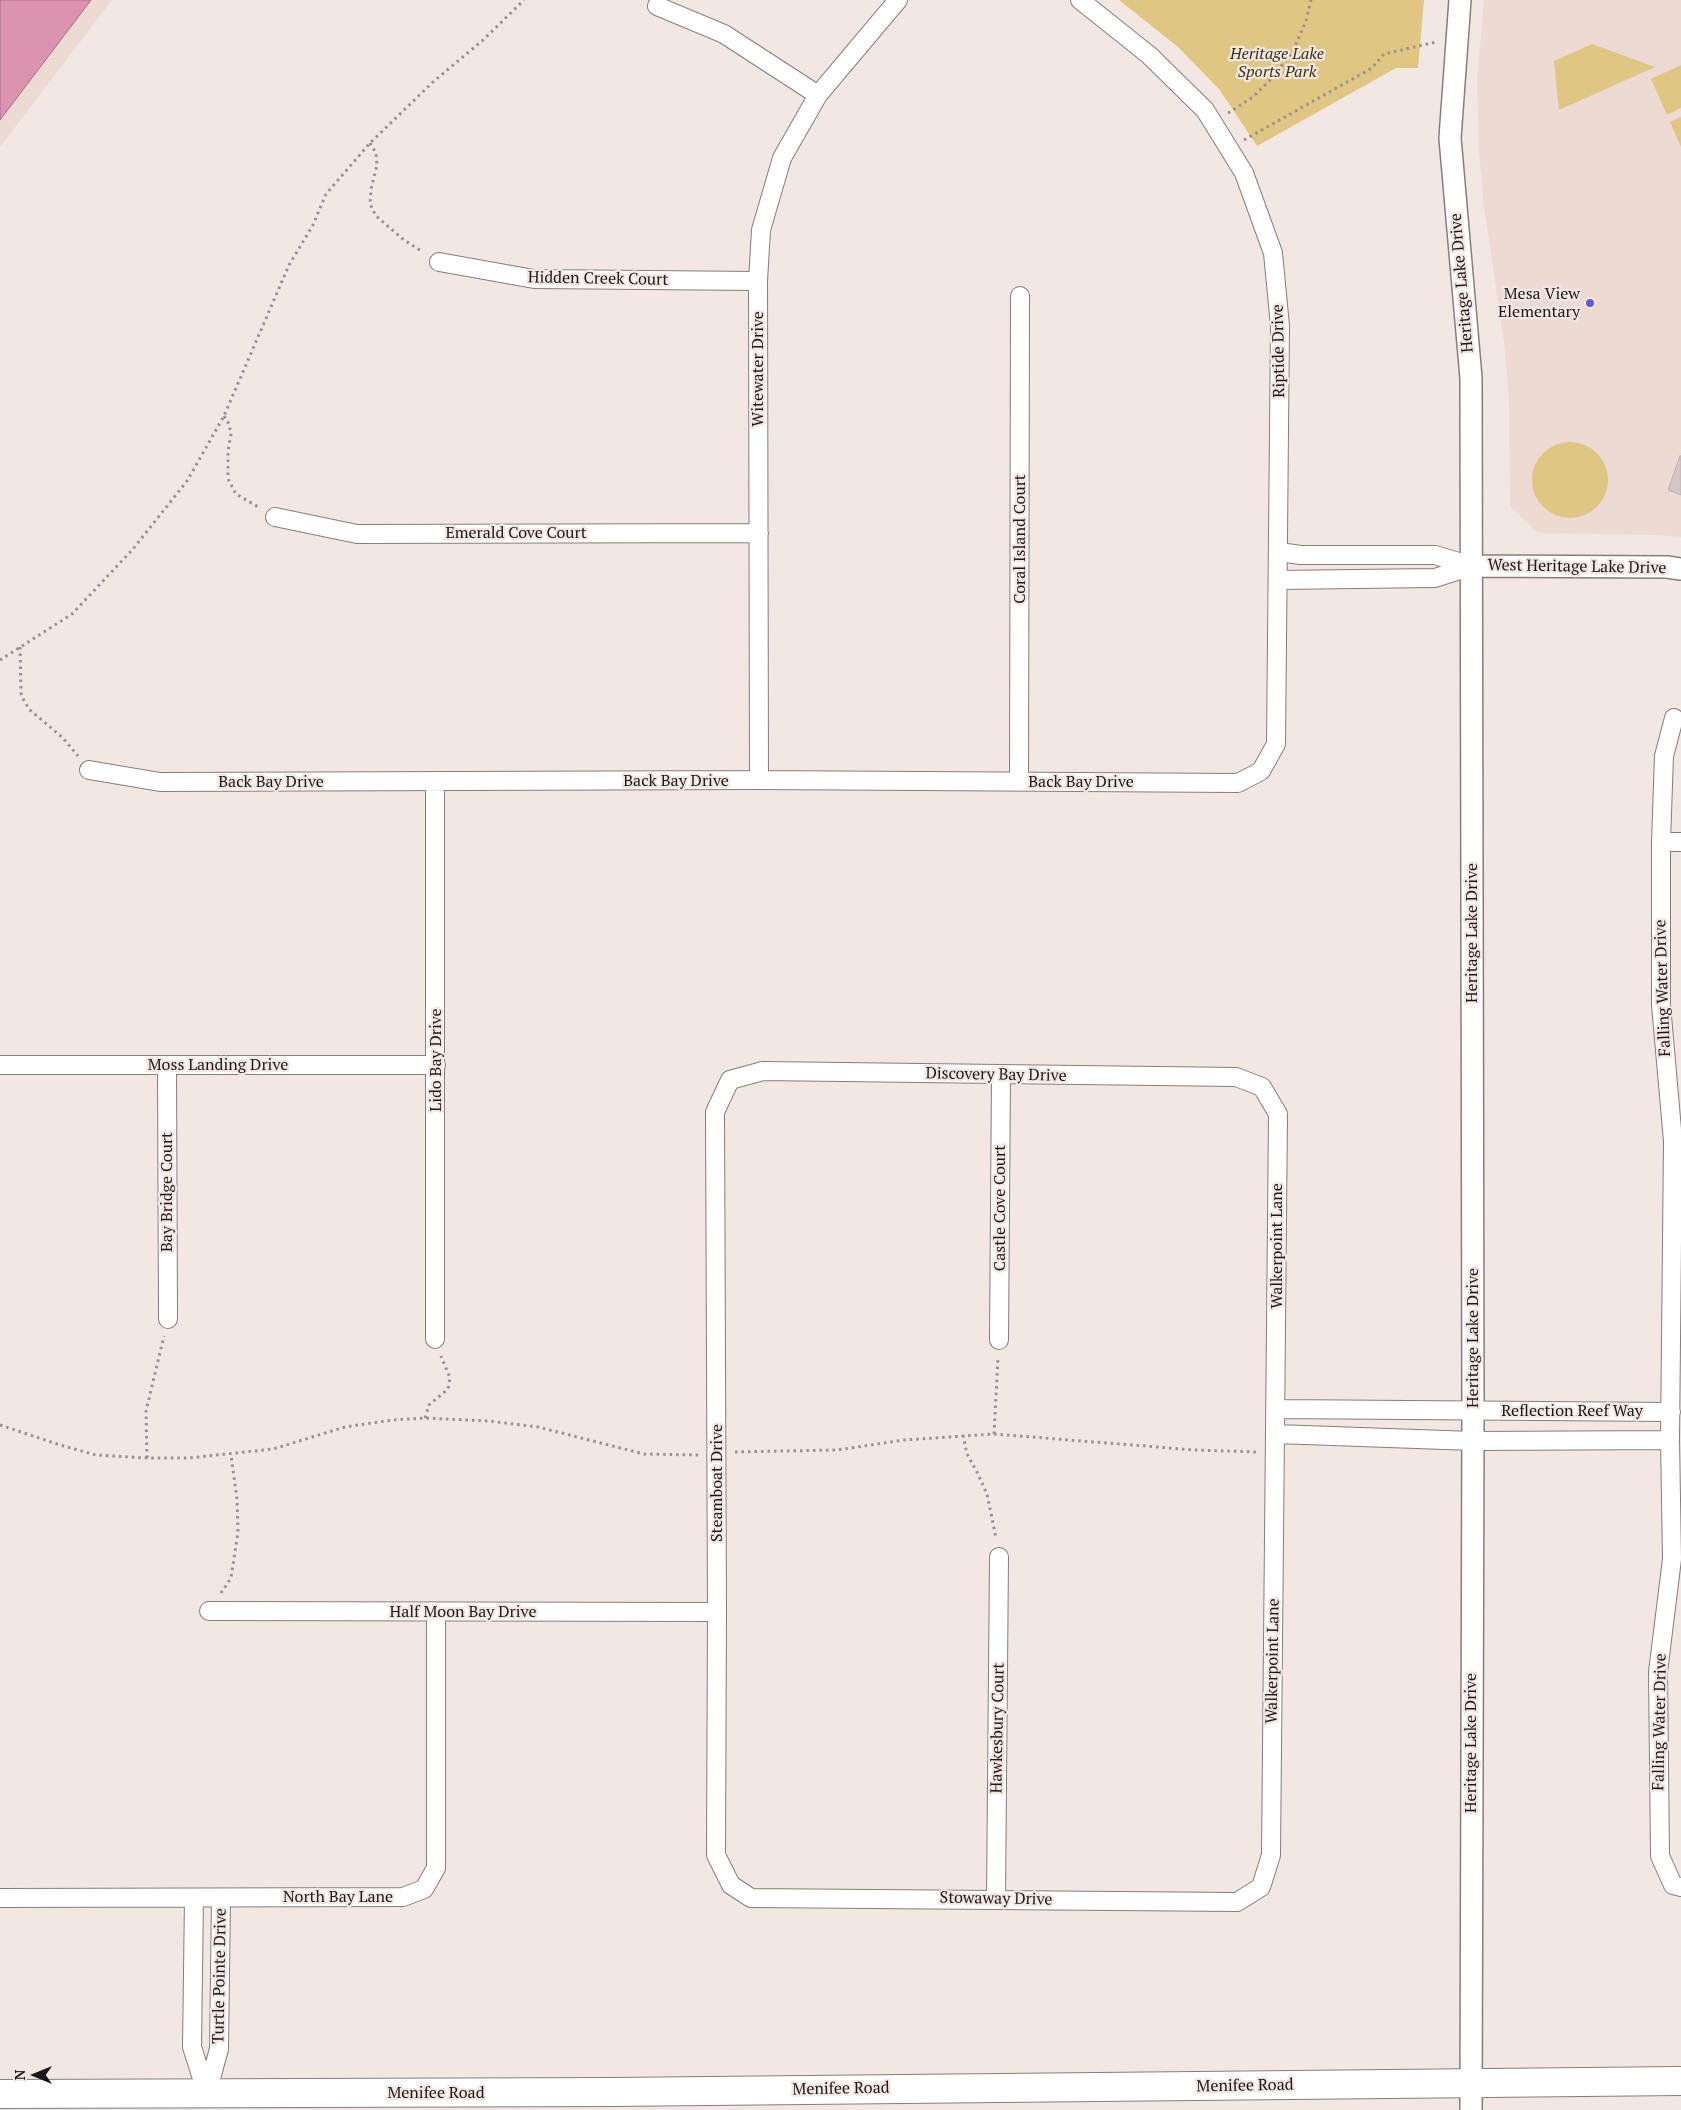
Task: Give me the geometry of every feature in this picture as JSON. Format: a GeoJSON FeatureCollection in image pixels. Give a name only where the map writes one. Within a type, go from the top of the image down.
{"type":"FeatureCollection","features":[{"type":"Feature","properties":{"kind":"main road","name":"Menifee Road"},"geometry":{"type":"LineString","coordinates":[[0,2094],[207,2102],[1470,2082],[1681,2081]]}},
{"type":"Feature","properties":{"kind":"street","name":"Witewater Drive"},"geometry":{"type":"LineString","coordinates":[[759,780],[758,281],[761,230],[782,158],[818,95],[898,0]]}},
{"type":"Feature","properties":{"kind":"street","name":"Riptide Drive"},"geometry":{"type":"LineString","coordinates":[[1080,0],[1149,55],[1205,110],[1244,173],[1274,253],[1280,326],[1276,744],[1261,771]]}},
{"type":"Feature","properties":{"kind":"street","name":"Heritage Lake Drive"},"geometry":{"type":"LineString","coordinates":[[1460,0],[1450,138],[1470,378],[1473,1411],[1471,2110]]}},
{"type":"Feature","properties":{"kind":"street"},"geometry":{"type":"LineString","coordinates":[[657,6],[724,34],[818,95]]}},
{"type":"Feature","properties":{"kind":"street","name":"Hidden Creek Court"},"geometry":{"type":"LineString","coordinates":[[439,262],[534,279],[758,281]]}},
{"type":"Feature","properties":{"kind":"street","name":"Coral Island Court"},"geometry":{"type":"LineString","coordinates":[[1019,782],[1020,296]]}},
{"type":"Feature","properties":{"kind":"street","name":"Emerald Cove Court"},"geometry":{"type":"LineString","coordinates":[[275,517],[357,534],[759,533]]}},
{"type":"Feature","properties":{"kind":"street"},"geometry":{"type":"LineString","coordinates":[[1279,552],[1301,555],[1435,555],[1472,566]]}},
{"type":"Feature","properties":{"kind":"street"},"geometry":{"type":"LineString","coordinates":[[1278,580],[1435,578],[1472,566]]}},
{"type":"Feature","properties":{"kind":"street","name":"West Heritage Lake Drive"},"geometry":{"type":"LineString","coordinates":[[1472,566],[1666,567],[1681,569]]}},
{"type":"Feature","properties":{"kind":"street","name":"Falling Water Drive"},"geometry":{"type":"LineString","coordinates":[[1674,718],[1664,756],[1661,842],[1661,1005],[1673,1141],[1670,1440],[1672,1559],[1658,1672],[1660,1856],[1677,1886]]}},
{"type":"Feature","properties":{"kind":"street","name":"Back Bay Drive"},"geometry":{"type":"LineString","coordinates":[[90,770],[160,782],[759,780],[1238,782],[1261,771]]}},
{"type":"Feature","properties":{"kind":"street","name":"Lido Bay Drive"},"geometry":{"type":"LineString","coordinates":[[435,782],[435,1339]]}},
{"type":"Feature","properties":{"kind":"street"},"geometry":{"type":"LineString","coordinates":[[1661,842],[1681,842]]}},
{"type":"Feature","properties":{"kind":"street","name":"Moss Landing Drive"},"geometry":{"type":"LineString","coordinates":[[0,1065],[436,1065]]}},
{"type":"Feature","properties":{"kind":"street","name":"Bay Bridge Court"},"geometry":{"type":"LineString","coordinates":[[167,1065],[168,1319]]}},
{"type":"Feature","properties":{"kind":"street","name":"Discovery Bay Drive"},"geometry":{"type":"LineString","coordinates":[[730,1080],[763,1071],[1236,1077],[1262,1087]]}},
{"type":"Feature","properties":{"kind":"street","name":"Castle Cove Court"},"geometry":{"type":"LineString","coordinates":[[999,1340],[1001,1075]]}},
{"type":"Feature","properties":{"kind":"street","name":"Steamboat Drive"},"geometry":{"type":"LineString","coordinates":[[730,1080],[715,1112],[717,1453],[716,1855],[731,1885]]}},
{"type":"Feature","properties":{"kind":"street","name":"Walkerpoint Lane"},"geometry":{"type":"LineString","coordinates":[[1261,1887],[1271,1855],[1278,1114],[1262,1087]]}},
{"type":"Feature","properties":{"kind":"street"},"geometry":{"type":"LineString","coordinates":[[1276,1409],[1473,1411]]}},
{"type":"Feature","properties":{"kind":"street","name":"Reflection Reef Way"},"geometry":{"type":"LineString","coordinates":[[1473,1411],[1671,1412]]}},
{"type":"Feature","properties":{"kind":"street"},"geometry":{"type":"LineString","coordinates":[[1276,1434],[1473,1441]]}},
{"type":"Feature","properties":{"kind":"street","name":"Reflection Reef Way"},"geometry":{"type":"LineString","coordinates":[[1473,1441],[1670,1440]]}},
{"type":"Feature","properties":{"kind":"street","name":"Hawkesbury Court"},"geometry":{"type":"LineString","coordinates":[[996,1899],[999,1557]]}},
{"type":"Feature","properties":{"kind":"street","name":"Half Moon Bay Drive"},"geometry":{"type":"LineString","coordinates":[[209,1611],[717,1612]]}},
{"type":"Feature","properties":{"kind":"street","name":"North Bay Lane"},"geometry":{"type":"LineString","coordinates":[[0,1898],[403,1897],[424,1890],[436,1868],[436,1612]]}},
{"type":"Feature","properties":{"kind":"street","name":"Stowaway Drive"},"geometry":{"type":"LineString","coordinates":[[731,1885],[751,1898],[1237,1902],[1261,1887]]}},
{"type":"Feature","properties":{"kind":"street","name":"Turtle Pointe Drive"},"geometry":{"type":"LineString","coordinates":[[194,1898],[192,2046],[207,2102]]}},
{"type":"Feature","properties":{"kind":"street","name":"Turtle Pointe Drive"},"geometry":{"type":"LineString","coordinates":[[207,2102],[219,2049],[221,1898]]}},
{"type":"Feature","properties":{"kind":"path"},"geometry":{"type":"LineString","coordinates":[[0,660],[72,614],[133,549],[187,481],[224,416],[289,265],[312,225],[326,194],[370,142],[434,81],[482,42],[524,0]]}},
{"type":"Feature","properties":{"kind":"path"},"geometry":{"type":"LineString","coordinates":[[1213,122],[1253,97],[1273,77],[1293,51],[1306,21],[1310,0]]}},
{"type":"Feature","properties":{"kind":"path"},"geometry":{"type":"LineString","coordinates":[[1229,149],[1372,68],[1384,54],[1458,37]]}},
{"type":"Feature","properties":{"kind":"path"},"geometry":{"type":"LineString","coordinates":[[370,142],[376,153],[370,204],[376,216],[404,240],[439,262]]}},
{"type":"Feature","properties":{"kind":"path"},"geometry":{"type":"LineString","coordinates":[[224,416],[230,424],[231,434],[227,466],[228,479],[232,489],[236,494],[275,517]]}},
{"type":"Feature","properties":{"kind":"path"},"geometry":{"type":"LineString","coordinates":[[20,648],[21,693],[24,702],[30,710],[63,738],[90,770]]}},
{"type":"Feature","properties":{"kind":"path"},"geometry":{"type":"LineString","coordinates":[[147,1458],[146,1412],[168,1319]]}},
{"type":"Feature","properties":{"kind":"path"},"geometry":{"type":"LineString","coordinates":[[425,1418],[429,1404],[448,1389],[450,1378],[435,1339]]}},
{"type":"Feature","properties":{"kind":"path"},"geometry":{"type":"LineString","coordinates":[[994,1434],[999,1340]]}},
{"type":"Feature","properties":{"kind":"path"},"geometry":{"type":"LineString","coordinates":[[0,1425],[60,1446],[96,1455],[147,1458],[189,1458],[273,1449],[345,1427],[392,1420],[425,1418],[490,1421],[538,1428],[644,1454],[837,1450],[904,1440],[994,1434],[1195,1450],[1275,1452]]}},
{"type":"Feature","properties":{"kind":"path"},"geometry":{"type":"LineString","coordinates":[[963,1435],[967,1454],[987,1494],[999,1557]]}},
{"type":"Feature","properties":{"kind":"path"},"geometry":{"type":"LineString","coordinates":[[209,1611],[230,1578],[238,1532],[238,1500],[231,1455]]}},
{"type":"Feature","properties":{"kind":"shaded area"},"geometry":{"type":"Polygon","coordinates":[[[0,0],[112,0],[0,147],[0,0]]]}},
{"type":"Feature","properties":{"kind":"shaded area"},"geometry":{"type":"Polygon","coordinates":[[[0,0],[91,0],[0,120],[0,0]]]}},
{"type":"Feature","properties":{"kind":"shaded area","name":"Mesa View Elementary"},"geometry":{"type":"Polygon","coordinates":[[[1484,0],[1681,0],[1681,537],[1538,533],[1510,506],[1509,399],[1504,342],[1484,206],[1479,151],[1477,81],[1484,0]]]}},
{"type":"Feature","properties":{"kind":"green space","name":"Heritage Lake Sports Park"},"geometry":{"type":"Polygon","coordinates":[[[1119,0],[1424,0],[1418,68],[1396,68],[1257,146],[1219,89],[1178,47],[1119,0]]]}},
{"type":"Feature","properties":{"kind":"green space"},"geometry":{"type":"Polygon","coordinates":[[[1592,44],[1655,67],[1559,110],[1554,61],[1592,44]]]}},
{"type":"Feature","properties":{"kind":"green space"},"geometry":{"type":"Polygon","coordinates":[[[1681,65],[1681,108],[1667,115],[1651,79],[1681,65]]]}},
{"type":"Feature","properties":{"kind":"green space"},"geometry":{"type":"Polygon","coordinates":[[[1681,117],[1681,147],[1670,122],[1681,117]]]}},
{"type":"Feature","properties":{"kind":"green space"},"geometry":{"type":"Polygon","coordinates":[[[1570,442],[1585,445],[1597,453],[1605,465],[1608,480],[1605,495],[1597,507],[1585,515],[1570,518],[1555,515],[1543,507],[1535,495],[1532,480],[1535,465],[1543,453],[1555,445],[1570,442]]]}},
{"type":"Feature","properties":{"kind":"building"},"geometry":{"type":"Polygon","coordinates":[[[1681,456],[1681,495],[1668,490],[1681,456]]]}},
{"type":"Feature","properties":{"kind":"place","name":"Mesa View Elementary"},"geometry":{"type":"Point","coordinates":[1590,303]}}]}
